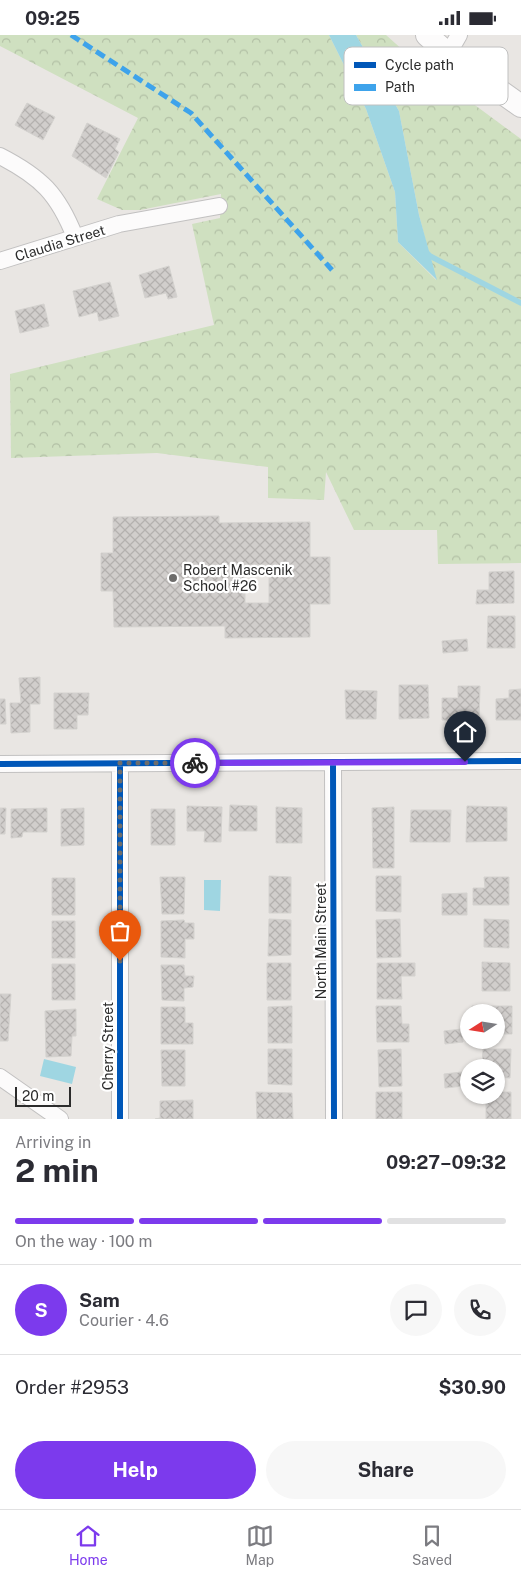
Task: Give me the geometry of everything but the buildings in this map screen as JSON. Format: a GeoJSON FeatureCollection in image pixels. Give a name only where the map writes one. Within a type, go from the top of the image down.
{"type":"FeatureCollection","features":[{"type":"Feature","properties":{"kind":"street"},"geometry":{"type":"LineString","coordinates":[[427,35],[453,44]]}},
{"type":"Feature","properties":{"kind":"street"},"geometry":{"type":"LineString","coordinates":[[508,94],[521,106]]}},
{"type":"Feature","properties":{"kind":"street"},"geometry":{"type":"LineString","coordinates":[[0,156],[26,169],[45,185],[66,215],[75,237]]}},
{"type":"Feature","properties":{"kind":"street","name":"Claudia Street"},"geometry":{"type":"LineString","coordinates":[[0,261],[119,224],[219,206]]}},
{"type":"Feature","properties":{"kind":"street"},"geometry":{"type":"LineString","coordinates":[[0,765],[521,761]]}},
{"type":"Feature","properties":{"kind":"street","name":"North Main Street"},"geometry":{"type":"LineString","coordinates":[[333,762],[334,1119]]}},
{"type":"Feature","properties":{"kind":"street","name":"Cherry Street"},"geometry":{"type":"LineString","coordinates":[[120,763],[120,1119]]}},
{"type":"Feature","properties":{"kind":"street"},"geometry":{"type":"LineString","coordinates":[[0,1077],[60,1119]]}},
{"type":"Feature","properties":{"kind":"green space"},"geometry":{"type":"Polygon","coordinates":[[[0,35],[329,35],[344,65],[344,105],[364,105],[395,192],[398,242],[436,280],[419,215],[399,111],[396,105],[475,105],[521,139],[521,563],[438,564],[437,530],[354,530],[326,472],[324,500],[268,498],[268,467],[157,453],[11,458],[10,374],[214,325],[192,224],[220,218],[221,194],[140,210],[122,210],[97,199],[138,118],[0,46],[0,35]]]}},
{"type":"Feature","properties":{"kind":"green space"},"geometry":{"type":"Polygon","coordinates":[[[356,35],[386,35],[399,47],[363,47],[356,35]]]}},
{"type":"Feature","properties":{"kind":"water"},"geometry":{"type":"Polygon","coordinates":[[[329,35],[356,35],[363,47],[344,47],[344,65],[329,35]]]}},
{"type":"Feature","properties":{"kind":"water"},"geometry":{"type":"Polygon","coordinates":[[[364,105],[396,105],[399,111],[419,215],[437,280],[398,242],[395,192],[364,105]]]}},
{"type":"Feature","properties":{"kind":"water"},"geometry":{"type":"Polygon","coordinates":[[[204,880],[221,880],[220,911],[204,910],[204,880]]]}},
{"type":"Feature","properties":{"kind":"water"},"geometry":{"type":"Polygon","coordinates":[[[44,1059],[76,1067],[72,1084],[40,1076],[44,1059]]]}},
{"type":"Feature","properties":{"kind":"waterway"},"geometry":{"type":"LineString","coordinates":[[426,252],[430,256],[521,303]]}},
{"type":"Feature","properties":{"kind":"marked path"},"geometry":{"type":"LineString","coordinates":[[71,35],[191,113],[332,270]]}},
{"type":"Feature","properties":{"kind":"cycle path"},"geometry":{"type":"LineString","coordinates":[[0,764],[521,761]]}},
{"type":"Feature","properties":{"kind":"cycle path"},"geometry":{"type":"LineString","coordinates":[[333,762],[334,1119]]}},
{"type":"Feature","properties":{"kind":"cycle path"},"geometry":{"type":"LineString","coordinates":[[120,764],[120,1119]]}},
{"type":"Feature","properties":{"kind":"way so far"},"geometry":{"type":"LineString","coordinates":[[120,961],[120,763],[195,763]]}},
{"type":"Feature","properties":{"kind":"place","name":"Robert Mascenik School #26"},"geometry":{"type":"Point","coordinates":[173,578]}},
{"type":"Feature","properties":{"kind":"route"},"geometry":{"type":"LineString","coordinates":[[195,763],[465,762]]}}]}
